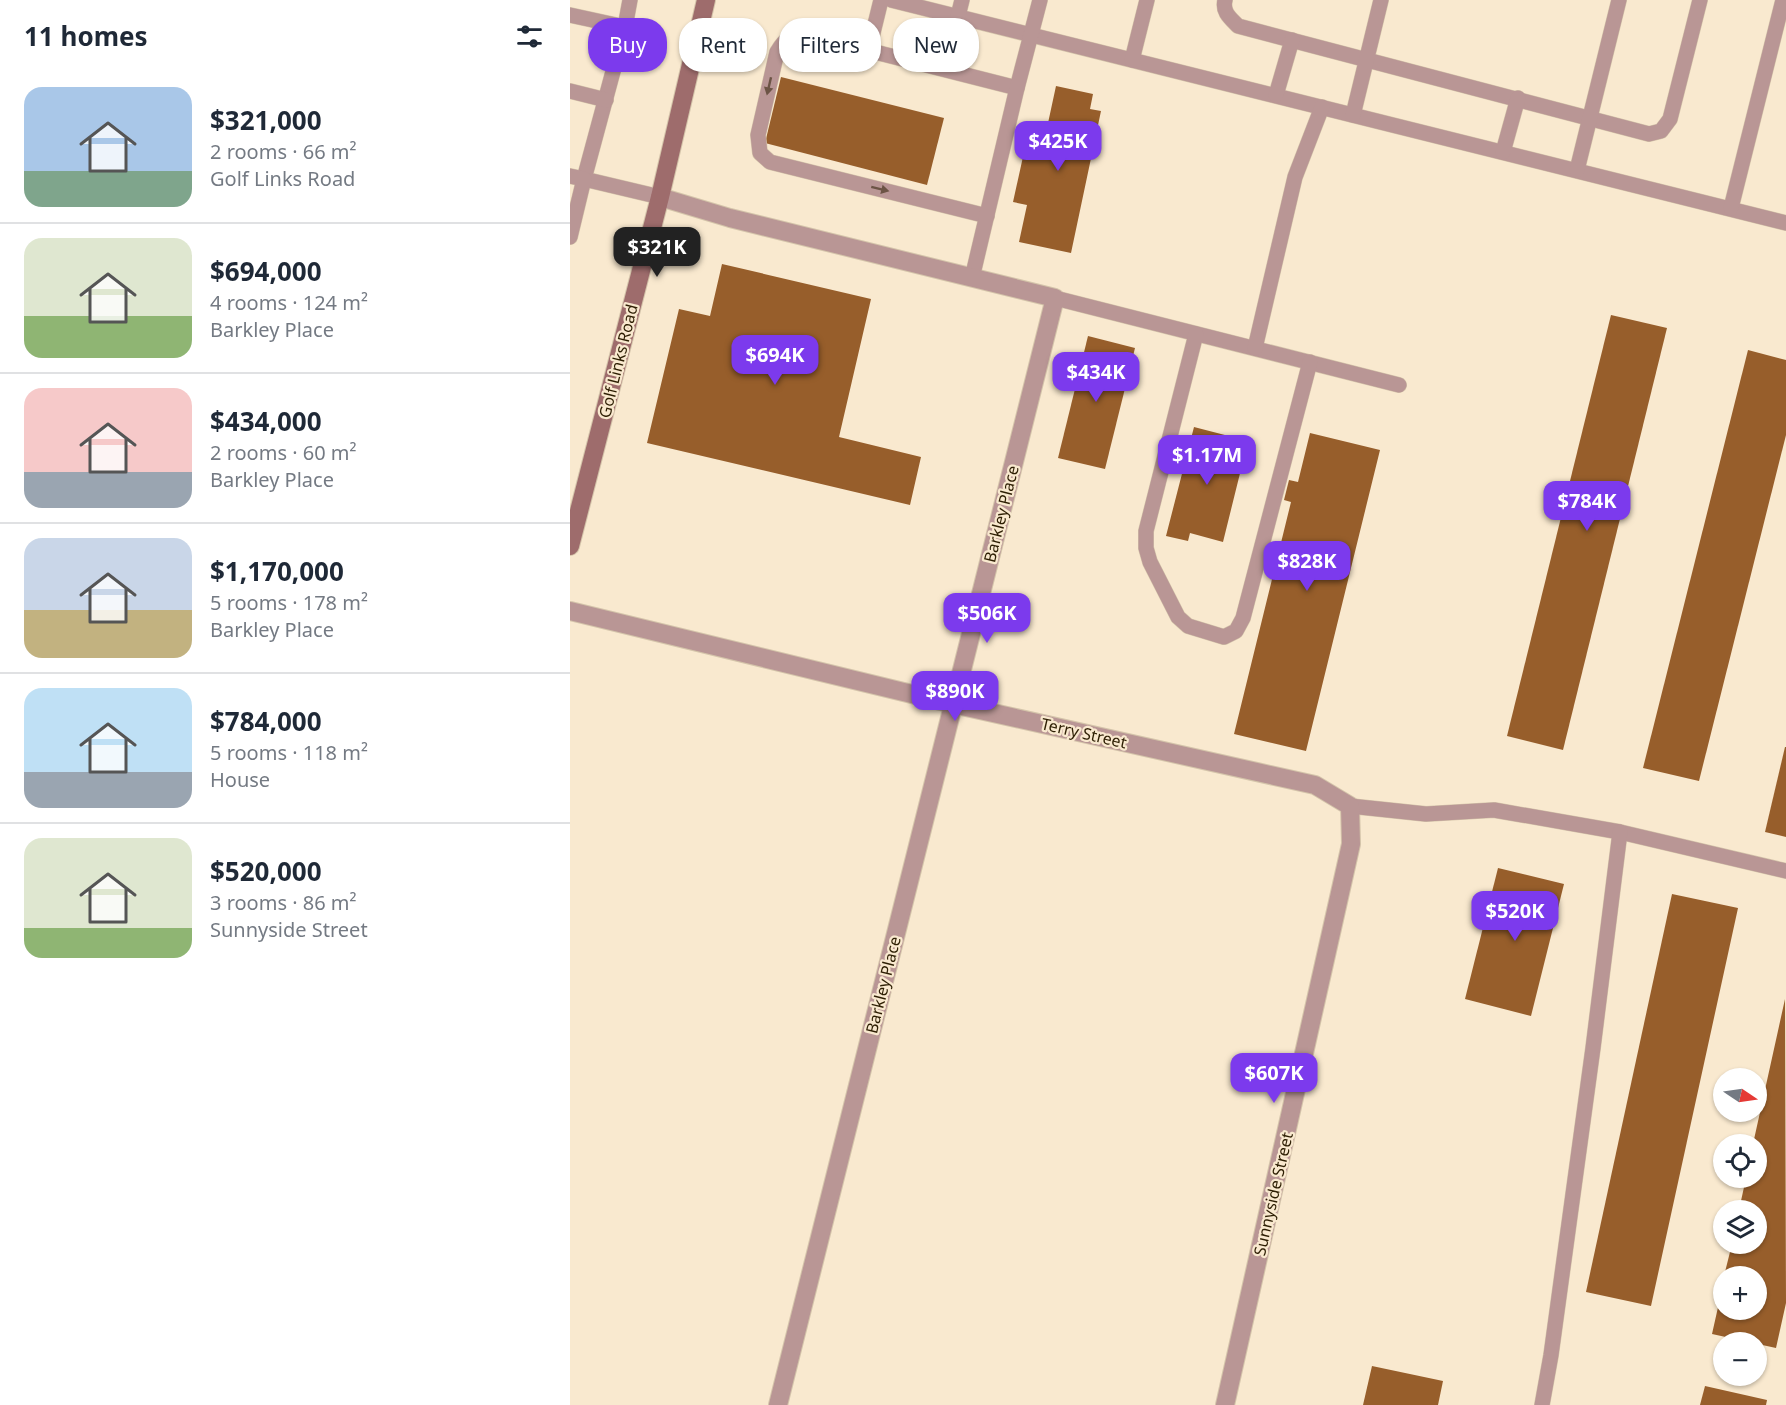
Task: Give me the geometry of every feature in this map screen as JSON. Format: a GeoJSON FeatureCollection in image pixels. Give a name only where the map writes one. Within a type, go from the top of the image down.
{"type":"FeatureCollection","features":[{"type":"Feature","properties":{"kind":"street","name":"Golf Links Road"},"geometry":{"type":"LineString","coordinates":[[570,546],[660,197],[706,0]]}},
{"type":"Feature","properties":{"kind":"street"},"geometry":{"type":"LineString","coordinates":[[660,197],[730,218],[1055,298]]}},
{"type":"Feature","properties":{"kind":"street","name":"Barkley Place"},"geometry":{"type":"LineString","coordinates":[[778,1405],[1055,298]]}},
{"type":"Feature","properties":{"kind":"street","name":"Terry Street"},"geometry":{"type":"LineString","coordinates":[[570,611],[953,704],[1315,785],[1350,806]]}},
{"type":"Feature","properties":{"kind":"street","name":"Sunnyside Street"},"geometry":{"type":"LineString","coordinates":[[1226,1405],[1351,843],[1350,806]]}},
{"type":"Feature","properties":{"kind":"lane"},"geometry":{"type":"LineString","coordinates":[[627,18],[630,0]]}},
{"type":"Feature","properties":{"kind":"lane"},"geometry":{"type":"LineString","coordinates":[[877,18],[881,0]]}},
{"type":"Feature","properties":{"kind":"lane"},"geometry":{"type":"LineString","coordinates":[[891,0],[1032,33],[1786,223]]}},
{"type":"Feature","properties":{"kind":"lane"},"geometry":{"type":"LineString","coordinates":[[958,16],[962,0]]}},
{"type":"Feature","properties":{"kind":"lane"},"geometry":{"type":"LineString","coordinates":[[972,278],[1040,0]]}},
{"type":"Feature","properties":{"kind":"lane"},"geometry":{"type":"LineString","coordinates":[[1132,60],[1147,0]]}},
{"type":"Feature","properties":{"kind":"lane"},"geometry":{"type":"LineString","coordinates":[[1225,0],[1227,15],[1238,26],[1649,134],[1661,131],[1670,119],[1700,0]]}},
{"type":"Feature","properties":{"kind":"lane"},"geometry":{"type":"LineString","coordinates":[[1353,115],[1381,0]]}},
{"type":"Feature","properties":{"kind":"lane"},"geometry":{"type":"LineString","coordinates":[[1577,171],[1620,0]]}},
{"type":"Feature","properties":{"kind":"lane"},"geometry":{"type":"LineString","coordinates":[[1731,208],[1783,0]]}},
{"type":"Feature","properties":{"kind":"lane"},"geometry":{"type":"LineString","coordinates":[[570,15],[588,19]]}},
{"type":"Feature","properties":{"kind":"lane"},"geometry":{"type":"LineString","coordinates":[[1276,96],[1292,40]]}},
{"type":"Feature","properties":{"kind":"lane"},"geometry":{"type":"LineString","coordinates":[[779,48],[758,135],[760,153],[770,162],[987,216]]}},
{"type":"Feature","properties":{"kind":"lane"},"geometry":{"type":"LineString","coordinates":[[881,53],[1017,88]]}},
{"type":"Feature","properties":{"kind":"lane"},"geometry":{"type":"LineString","coordinates":[[570,237],[577,178],[606,100],[613,72]]}},
{"type":"Feature","properties":{"kind":"lane"},"geometry":{"type":"LineString","coordinates":[[570,91],[606,100]]}},
{"type":"Feature","properties":{"kind":"lane"},"geometry":{"type":"LineString","coordinates":[[1503,152],[1518,98]]}},
{"type":"Feature","properties":{"kind":"lane"},"geometry":{"type":"LineString","coordinates":[[1255,348],[1295,177],[1322,107]]}},
{"type":"Feature","properties":{"kind":"lane"},"geometry":{"type":"LineString","coordinates":[[577,178],[660,197]]}},
{"type":"Feature","properties":{"kind":"lane"},"geometry":{"type":"LineString","coordinates":[[1055,298],[1399,385]]}},
{"type":"Feature","properties":{"kind":"lane"},"geometry":{"type":"LineString","coordinates":[[1196,334],[1146,531],[1146,549],[1150,562],[1179,617],[1188,626],[1224,637],[1236,631],[1243,618],[1310,362]]}},
{"type":"Feature","properties":{"kind":"lane"},"geometry":{"type":"LineString","coordinates":[[1350,806],[1426,814],[1494,810],[1620,832],[1786,871]]}},
{"type":"Feature","properties":{"kind":"lane"},"geometry":{"type":"LineString","coordinates":[[1542,1405],[1590,1072],[1620,832]]}},
{"type":"Feature","properties":{"kind":"building"},"geometry":{"type":"Polygon","coordinates":[[[781,77],[944,118],[927,185],[765,143],[781,77]]]}},
{"type":"Feature","properties":{"kind":"building"},"geometry":{"type":"Polygon","coordinates":[[[1056,86],[1093,94],[1090,109],[1101,111],[1071,253],[1019,242],[1027,205],[1013,202],[1028,134],[1045,137],[1056,86]]]}},
{"type":"Feature","properties":{"kind":"building"},"geometry":{"type":"Polygon","coordinates":[[[722,264],[871,299],[839,437],[921,457],[910,505],[647,443],[679,309],[710,316],[722,264]]]}},
{"type":"Feature","properties":{"kind":"building"},"geometry":{"type":"Polygon","coordinates":[[[1611,315],[1667,328],[1563,750],[1507,736],[1611,315]]]}},
{"type":"Feature","properties":{"kind":"building"},"geometry":{"type":"Polygon","coordinates":[[[1088,336],[1135,348],[1105,469],[1058,458],[1088,336]]]}},
{"type":"Feature","properties":{"kind":"building"},"geometry":{"type":"Polygon","coordinates":[[[1748,350],[1786,360],[1786,435],[1699,781],[1643,768],[1748,350]]]}},
{"type":"Feature","properties":{"kind":"building"},"geometry":{"type":"Polygon","coordinates":[[[1194,427],[1248,441],[1223,542],[1190,533],[1188,541],[1166,536],[1194,427]]]}},
{"type":"Feature","properties":{"kind":"building"},"geometry":{"type":"Polygon","coordinates":[[[1310,433],[1380,450],[1306,751],[1234,734],[1291,502],[1284,500],[1289,480],[1298,482],[1310,433]]]}},
{"type":"Feature","properties":{"kind":"building"},"geometry":{"type":"Polygon","coordinates":[[[1786,747],[1786,837],[1765,832],[1786,747]]]}},
{"type":"Feature","properties":{"kind":"building"},"geometry":{"type":"Polygon","coordinates":[[[1498,868],[1564,884],[1531,1016],[1465,999],[1498,868]]]}},
{"type":"Feature","properties":{"kind":"building"},"geometry":{"type":"Polygon","coordinates":[[[1672,894],[1738,908],[1651,1306],[1586,1292],[1672,894]]]}},
{"type":"Feature","properties":{"kind":"building"},"geometry":{"type":"Polygon","coordinates":[[[1785,999],[1786,1303],[1776,1348],[1767,1346],[1767,1332],[1713,1332],[1712,1334],[1715,1320],[1767,1320],[1767,1266],[1726,1266],[1730,1254],[1767,1254],[1767,1200],[1741,1200],[1744,1188],[1767,1188],[1767,1134],[1755,1134],[1758,1122],[1767,1122],[1767,1081],[1785,999]]]}},
{"type":"Feature","properties":{"kind":"building"},"geometry":{"type":"Polygon","coordinates":[[[1372,1366],[1443,1381],[1438,1405],[1363,1405],[1372,1366]]]}},
{"type":"Feature","properties":{"kind":"building"},"geometry":{"type":"Polygon","coordinates":[[[1705,1386],[1767,1400],[1766,1405],[1700,1405],[1705,1386]]]}}]}
